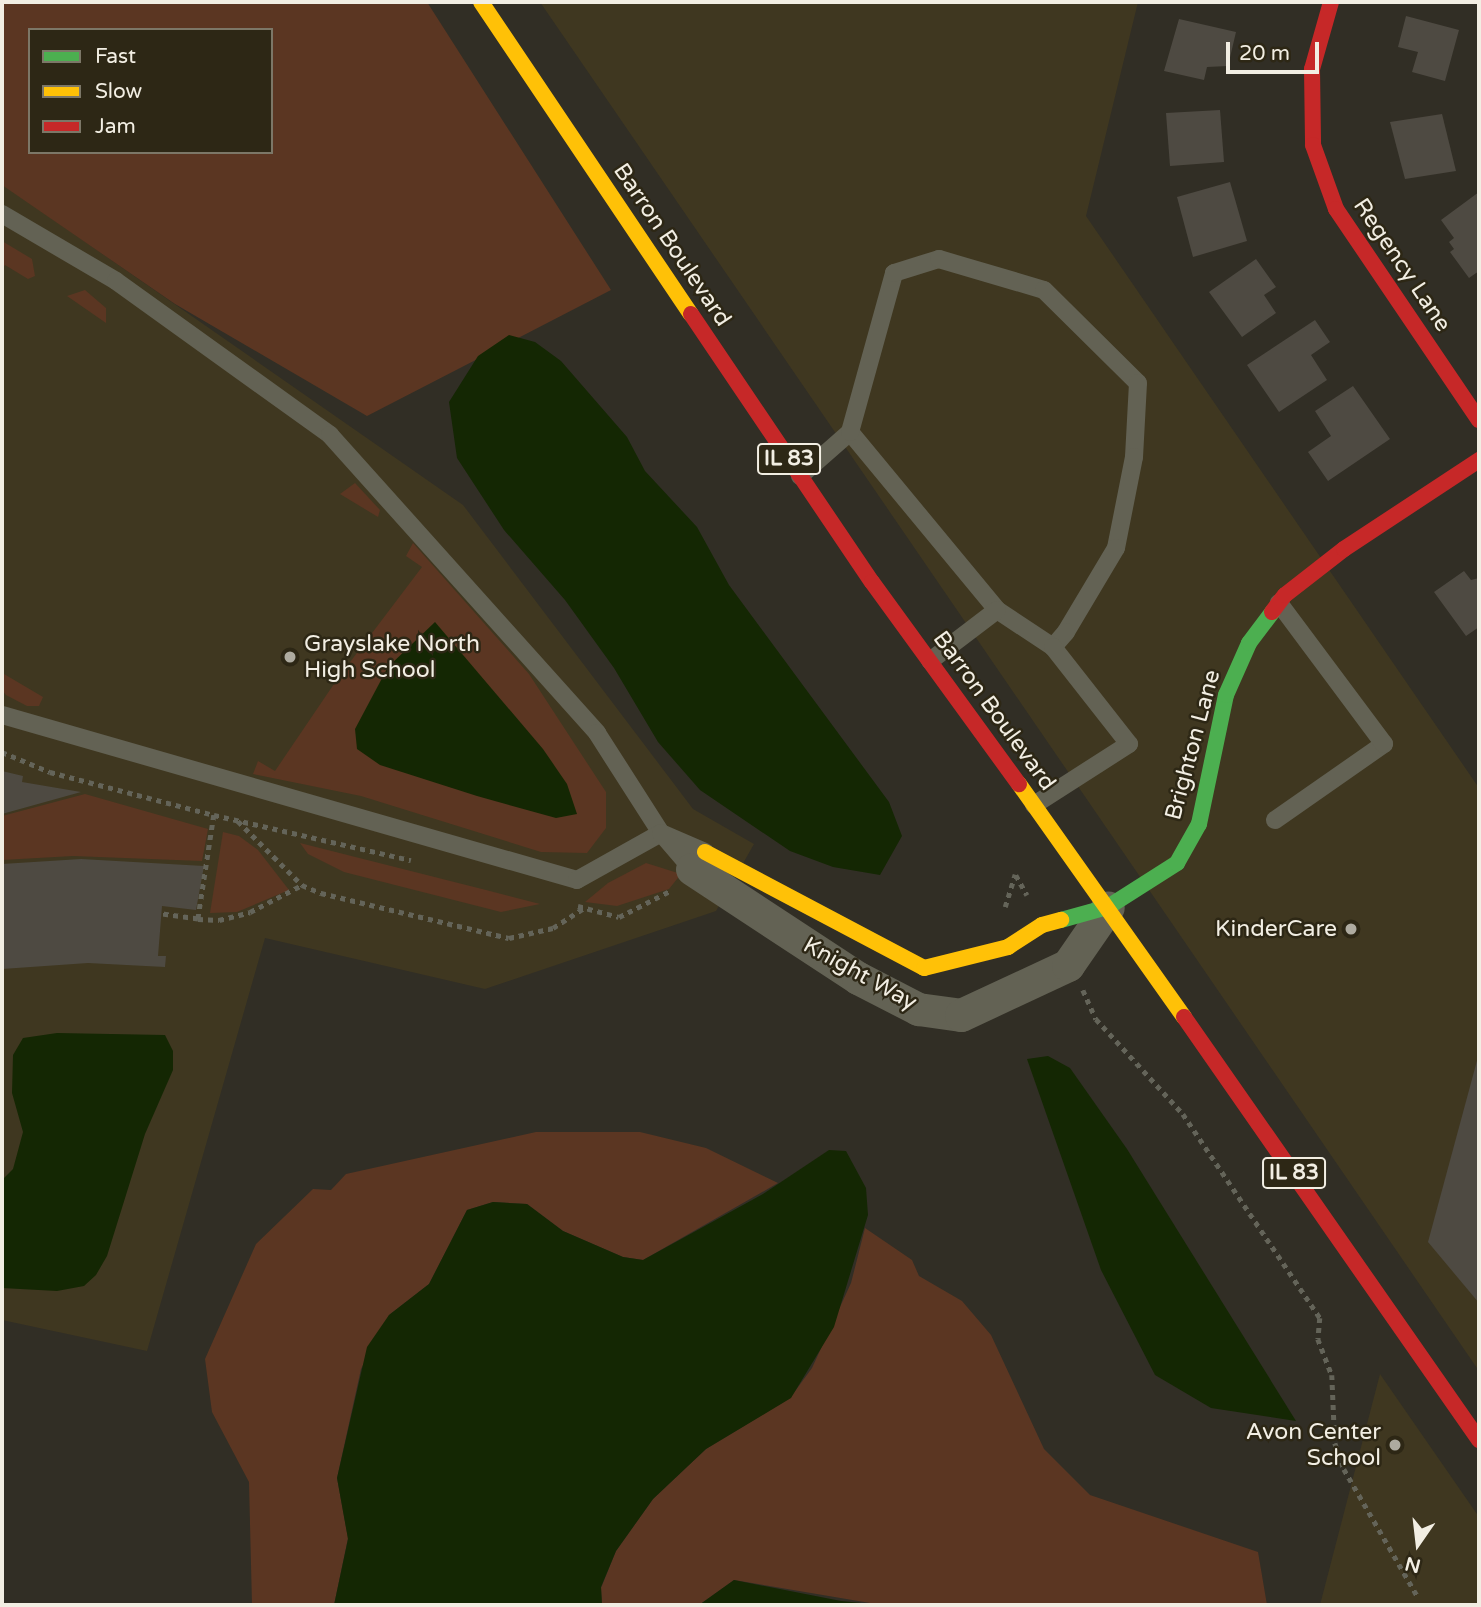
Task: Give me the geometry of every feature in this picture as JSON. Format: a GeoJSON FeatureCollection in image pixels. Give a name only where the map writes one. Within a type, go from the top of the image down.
{"type":"FeatureCollection","features":[{"type":"Feature","properties":{"kind":"main road","name":"Barron Boulevard"},"geometry":{"type":"LineString","coordinates":[[481,2],[800,475],[930,661],[1108,907],[1479,1440]]}},
{"type":"Feature","properties":{"kind":"main road","name":"Regency Lane"},"geometry":{"type":"LineString","coordinates":[[1331,2],[1312,69],[1313,145],[1336,209],[1479,420]]}},
{"type":"Feature","properties":{"kind":"main road","name":"Brighton Lane"},"geometry":{"type":"LineString","coordinates":[[1108,907],[1177,863],[1199,824],[1226,695],[1249,643],[1279,604],[1344,549],[1479,460]]}},
{"type":"Feature","properties":{"kind":"main road","name":"Knight Way"},"geometry":{"type":"LineString","coordinates":[[699,860],[924,968],[1008,947],[1042,925],[1108,907]]}},
{"type":"Feature","properties":{"kind":"street","name":"Knight Way"},"geometry":{"type":"LineString","coordinates":[[699,860],[858,978],[918,1009],[961,1015],[1068,965]]}},
{"type":"Feature","properties":{"kind":"street"},"geometry":{"type":"LineString","coordinates":[[1068,965],[1108,907]]}},
{"type":"Feature","properties":{"kind":"lane"},"geometry":{"type":"LineString","coordinates":[[2,214],[116,281],[330,435],[597,733],[661,833],[699,860]]}},
{"type":"Feature","properties":{"kind":"lane"},"geometry":{"type":"LineString","coordinates":[[800,475],[850,432],[894,273],[939,258],[1044,290],[1138,383],[1134,457],[1116,548],[1053,647]]}},
{"type":"Feature","properties":{"kind":"lane"},"geometry":{"type":"LineString","coordinates":[[850,432],[997,610],[1053,647],[1129,744],[1034,805]]}},
{"type":"Feature","properties":{"kind":"lane"},"geometry":{"type":"LineString","coordinates":[[1275,820],[1384,744],[1279,604]]}},
{"type":"Feature","properties":{"kind":"lane"},"geometry":{"type":"LineString","coordinates":[[930,661],[997,610]]}},
{"type":"Feature","properties":{"kind":"lane"},"geometry":{"type":"LineString","coordinates":[[2,715],[577,880],[661,833]]}},
{"type":"Feature","properties":{"kind":"path"},"geometry":{"type":"LineString","coordinates":[[2,752],[50,772],[237,821],[414,861]]}},
{"type":"Feature","properties":{"kind":"path"},"geometry":{"type":"LineString","coordinates":[[198,919],[214,815]]}},
{"type":"Feature","properties":{"kind":"path"},"geometry":{"type":"LineString","coordinates":[[237,821],[302,885],[509,938],[554,928],[585,908]]}},
{"type":"Feature","properties":{"kind":"path"},"geometry":{"type":"LineString","coordinates":[[573,904],[619,917],[680,886],[699,860]]}},
{"type":"Feature","properties":{"kind":"path"},"geometry":{"type":"LineString","coordinates":[[995,916],[1004,909],[1016,874],[1042,925]]}},
{"type":"Feature","properties":{"kind":"path"},"geometry":{"type":"LineString","coordinates":[[162,914],[219,920],[250,912],[302,885]]}},
{"type":"Feature","properties":{"kind":"path"},"geometry":{"type":"LineString","coordinates":[[1068,965],[1096,1019],[1183,1114],[1320,1318],[1318,1339],[1332,1375],[1335,1443],[1344,1469],[1418,1597]]}},
{"type":"Feature","properties":{"kind":"shaded area"},"geometry":{"type":"Polygon","coordinates":[[[2,2],[427,2],[611,290],[367,416],[175,304],[2,185],[2,2]]]}},
{"type":"Feature","properties":{"kind":"shaded area"},"geometry":{"type":"Polygon","coordinates":[[[540,2],[1138,2],[1086,216],[1479,788],[1479,1371],[540,2]]]}},
{"type":"Feature","properties":{"kind":"shaded area","name":"Grayslake North High School"},"geometry":{"type":"Polygon","coordinates":[[[2,184],[463,505],[693,809],[754,844],[716,911],[485,989],[265,938],[147,1351],[2,1320],[2,184]]]}},
{"type":"Feature","properties":{"kind":"shaded area"},"geometry":{"type":"Polygon","coordinates":[[[2,241],[32,259],[35,276],[28,279],[5,265],[2,270],[2,241]]]}},
{"type":"Feature","properties":{"kind":"shaded area"},"geometry":{"type":"Polygon","coordinates":[[[85,290],[106,308],[106,323],[67,296],[85,290]]]}},
{"type":"Feature","properties":{"kind":"shaded area"},"geometry":{"type":"Polygon","coordinates":[[[509,335],[535,342],[561,361],[627,437],[645,471],[697,527],[729,585],[889,802],[902,836],[880,875],[833,867],[790,851],[700,790],[658,742],[614,668],[565,600],[504,530],[457,458],[449,402],[478,356],[509,335]]]}},
{"type":"Feature","properties":{"kind":"shaded area"},"geometry":{"type":"Polygon","coordinates":[[[355,483],[380,510],[378,517],[340,494],[355,483]]]}},
{"type":"Feature","properties":{"kind":"shaded area"},"geometry":{"type":"Polygon","coordinates":[[[413,543],[529,674],[606,792],[606,828],[587,853],[541,852],[361,796],[253,774],[258,761],[275,771],[338,678],[422,567],[406,556],[413,543]]]}},
{"type":"Feature","properties":{"kind":"shaded area"},"geometry":{"type":"Polygon","coordinates":[[[435,622],[543,749],[567,784],[577,814],[556,818],[477,796],[380,765],[357,749],[355,729],[388,667],[435,622]]]}},
{"type":"Feature","properties":{"kind":"shaded area"},"geometry":{"type":"Polygon","coordinates":[[[4,674],[43,697],[39,706],[27,706],[6,695],[2,690],[4,674]]]}},
{"type":"Feature","properties":{"kind":"shaded area"},"geometry":{"type":"Polygon","coordinates":[[[85,794],[208,829],[202,861],[73,856],[2,860],[2,816],[85,794]]]}},
{"type":"Feature","properties":{"kind":"shaded area"},"geometry":{"type":"Polygon","coordinates":[[[223,832],[239,836],[258,850],[289,890],[237,912],[210,913],[223,832]]]}},
{"type":"Feature","properties":{"kind":"shaded area"},"geometry":{"type":"Polygon","coordinates":[[[300,843],[540,904],[501,912],[344,872],[308,854],[300,843]]]}},
{"type":"Feature","properties":{"kind":"shaded area"},"geometry":{"type":"Polygon","coordinates":[[[646,863],[681,874],[669,889],[617,906],[585,902],[608,883],[646,863]]]}},
{"type":"Feature","properties":{"kind":"shaded area"},"geometry":{"type":"Polygon","coordinates":[[[57,1033],[165,1035],[173,1051],[173,1070],[145,1134],[107,1256],[96,1275],[84,1286],[57,1291],[2,1288],[2,1180],[13,1169],[23,1132],[12,1093],[13,1055],[23,1038],[57,1033]]]}},
{"type":"Feature","properties":{"kind":"shaded area"},"geometry":{"type":"Polygon","coordinates":[[[1048,1056],[1070,1068],[1127,1149],[1296,1421],[1211,1408],[1155,1375],[1101,1270],[1027,1059],[1048,1056]]]}},
{"type":"Feature","properties":{"kind":"shaded area"},"geometry":{"type":"Polygon","coordinates":[[[536,1132],[640,1132],[706,1148],[778,1183],[643,1260],[623,1257],[563,1231],[527,1204],[493,1202],[467,1210],[429,1284],[389,1315],[361,1369],[337,1478],[348,1538],[334,1605],[252,1605],[249,1482],[212,1412],[205,1359],[256,1244],[313,1189],[331,1190],[346,1174],[536,1132]]]}},
{"type":"Feature","properties":{"kind":"shaded area"},"geometry":{"type":"Polygon","coordinates":[[[829,1150],[846,1151],[866,1188],[868,1215],[834,1327],[791,1398],[706,1449],[653,1499],[616,1551],[601,1587],[602,1605],[334,1605],[348,1539],[337,1478],[367,1347],[389,1315],[429,1284],[467,1210],[493,1202],[527,1204],[563,1231],[623,1257],[643,1260],[763,1194],[829,1150]]]}},
{"type":"Feature","properties":{"kind":"shaded area"},"geometry":{"type":"Polygon","coordinates":[[[865,1228],[912,1260],[919,1276],[962,1301],[991,1335],[1044,1449],[1090,1495],[1258,1552],[1267,1605],[882,1605],[734,1580],[699,1605],[602,1605],[601,1588],[616,1551],[653,1499],[706,1449],[790,1398],[812,1368],[851,1283],[865,1228]]]}},
{"type":"Feature","properties":{"kind":"shaded area","name":"Avon Center School"},"geometry":{"type":"Polygon","coordinates":[[[1380,1374],[1479,1517],[1479,1605],[1320,1605],[1380,1374]]]}},
{"type":"Feature","properties":{"kind":"shaded area"},"geometry":{"type":"Polygon","coordinates":[[[734,1580],[841,1601],[882,1605],[699,1605],[734,1580]]]}},
{"type":"Feature","properties":{"kind":"building"},"geometry":{"type":"Polygon","coordinates":[[[1406,16],[1459,30],[1445,81],[1412,72],[1418,52],[1398,47],[1406,16]]]}},
{"type":"Feature","properties":{"kind":"building"},"geometry":{"type":"Polygon","coordinates":[[[1179,19],[1236,32],[1228,66],[1207,67],[1204,80],[1164,71],[1179,19]]]}},
{"type":"Feature","properties":{"kind":"building"},"geometry":{"type":"Polygon","coordinates":[[[1220,110],[1224,162],[1170,166],[1166,113],[1220,110]]]}},
{"type":"Feature","properties":{"kind":"building"},"geometry":{"type":"Polygon","coordinates":[[[1442,114],[1456,171],[1405,179],[1390,122],[1442,114]]]}},
{"type":"Feature","properties":{"kind":"building"},"geometry":{"type":"Polygon","coordinates":[[[1230,182],[1247,241],[1193,257],[1177,197],[1230,182]]]}},
{"type":"Feature","properties":{"kind":"building"},"geometry":{"type":"Polygon","coordinates":[[[1479,192],[1479,271],[1469,278],[1450,252],[1454,249],[1449,242],[1454,238],[1441,220],[1479,192]]]}},
{"type":"Feature","properties":{"kind":"building"},"geometry":{"type":"Polygon","coordinates":[[[1256,259],[1276,287],[1264,295],[1276,313],[1242,337],[1209,292],[1256,259]]]}},
{"type":"Feature","properties":{"kind":"building"},"geometry":{"type":"Polygon","coordinates":[[[1315,320],[1330,342],[1311,355],[1327,380],[1279,412],[1247,365],[1315,320]]]}},
{"type":"Feature","properties":{"kind":"building"},"geometry":{"type":"Polygon","coordinates":[[[1353,386],[1390,439],[1328,481],[1308,452],[1331,436],[1315,411],[1353,386]]]}},
{"type":"Feature","properties":{"kind":"building"},"geometry":{"type":"Polygon","coordinates":[[[1464,571],[1471,580],[1479,578],[1479,627],[1466,636],[1434,592],[1464,571]]]}},
{"type":"Feature","properties":{"kind":"building"},"geometry":{"type":"Polygon","coordinates":[[[2,771],[23,776],[22,782],[81,792],[2,814],[2,771]]]}},
{"type":"Feature","properties":{"kind":"building"},"geometry":{"type":"Polygon","coordinates":[[[81,859],[204,866],[196,910],[162,906],[158,956],[166,956],[165,967],[88,963],[2,969],[2,864],[81,859]]]}},
{"type":"Feature","properties":{"kind":"building"},"geometry":{"type":"Polygon","coordinates":[[[1479,1057],[1479,1303],[1428,1242],[1479,1057]]]}},
{"type":"Feature","properties":{"kind":"traffic: fast"},"geometry":{"type":"LineString","coordinates":[[1061,920],[1108,907],[1177,863],[1199,824],[1226,695],[1249,643],[1272,612]]}},
{"type":"Feature","properties":{"kind":"traffic: slow"},"geometry":{"type":"LineString","coordinates":[[481,2],[691,314]]}},
{"type":"Feature","properties":{"kind":"traffic: slow"},"geometry":{"type":"LineString","coordinates":[[1019,784],[1184,1017]]}},
{"type":"Feature","properties":{"kind":"traffic: slow"},"geometry":{"type":"LineString","coordinates":[[705,852],[924,968],[1008,947],[1042,925],[1061,920]]}},
{"type":"Feature","properties":{"kind":"traffic: jam"},"geometry":{"type":"LineString","coordinates":[[1331,2],[1312,69],[1313,145],[1336,209],[1479,420]]}},
{"type":"Feature","properties":{"kind":"traffic: jam"},"geometry":{"type":"LineString","coordinates":[[691,314],[872,582],[1019,784]]}},
{"type":"Feature","properties":{"kind":"traffic: jam"},"geometry":{"type":"LineString","coordinates":[[1272,612],[1285,595],[1344,549],[1479,460]]}},
{"type":"Feature","properties":{"kind":"traffic: jam"},"geometry":{"type":"LineString","coordinates":[[1184,1017],[1479,1440]]}},
{"type":"Feature","properties":{"kind":"place","name":"Grayslake North High School"},"geometry":{"type":"Point","coordinates":[290,657]}},
{"type":"Feature","properties":{"kind":"place","name":"KinderCare"},"geometry":{"type":"Point","coordinates":[1351,929]}},
{"type":"Feature","properties":{"kind":"place","name":"Avon Center School"},"geometry":{"type":"Point","coordinates":[1395,1445]}}]}
